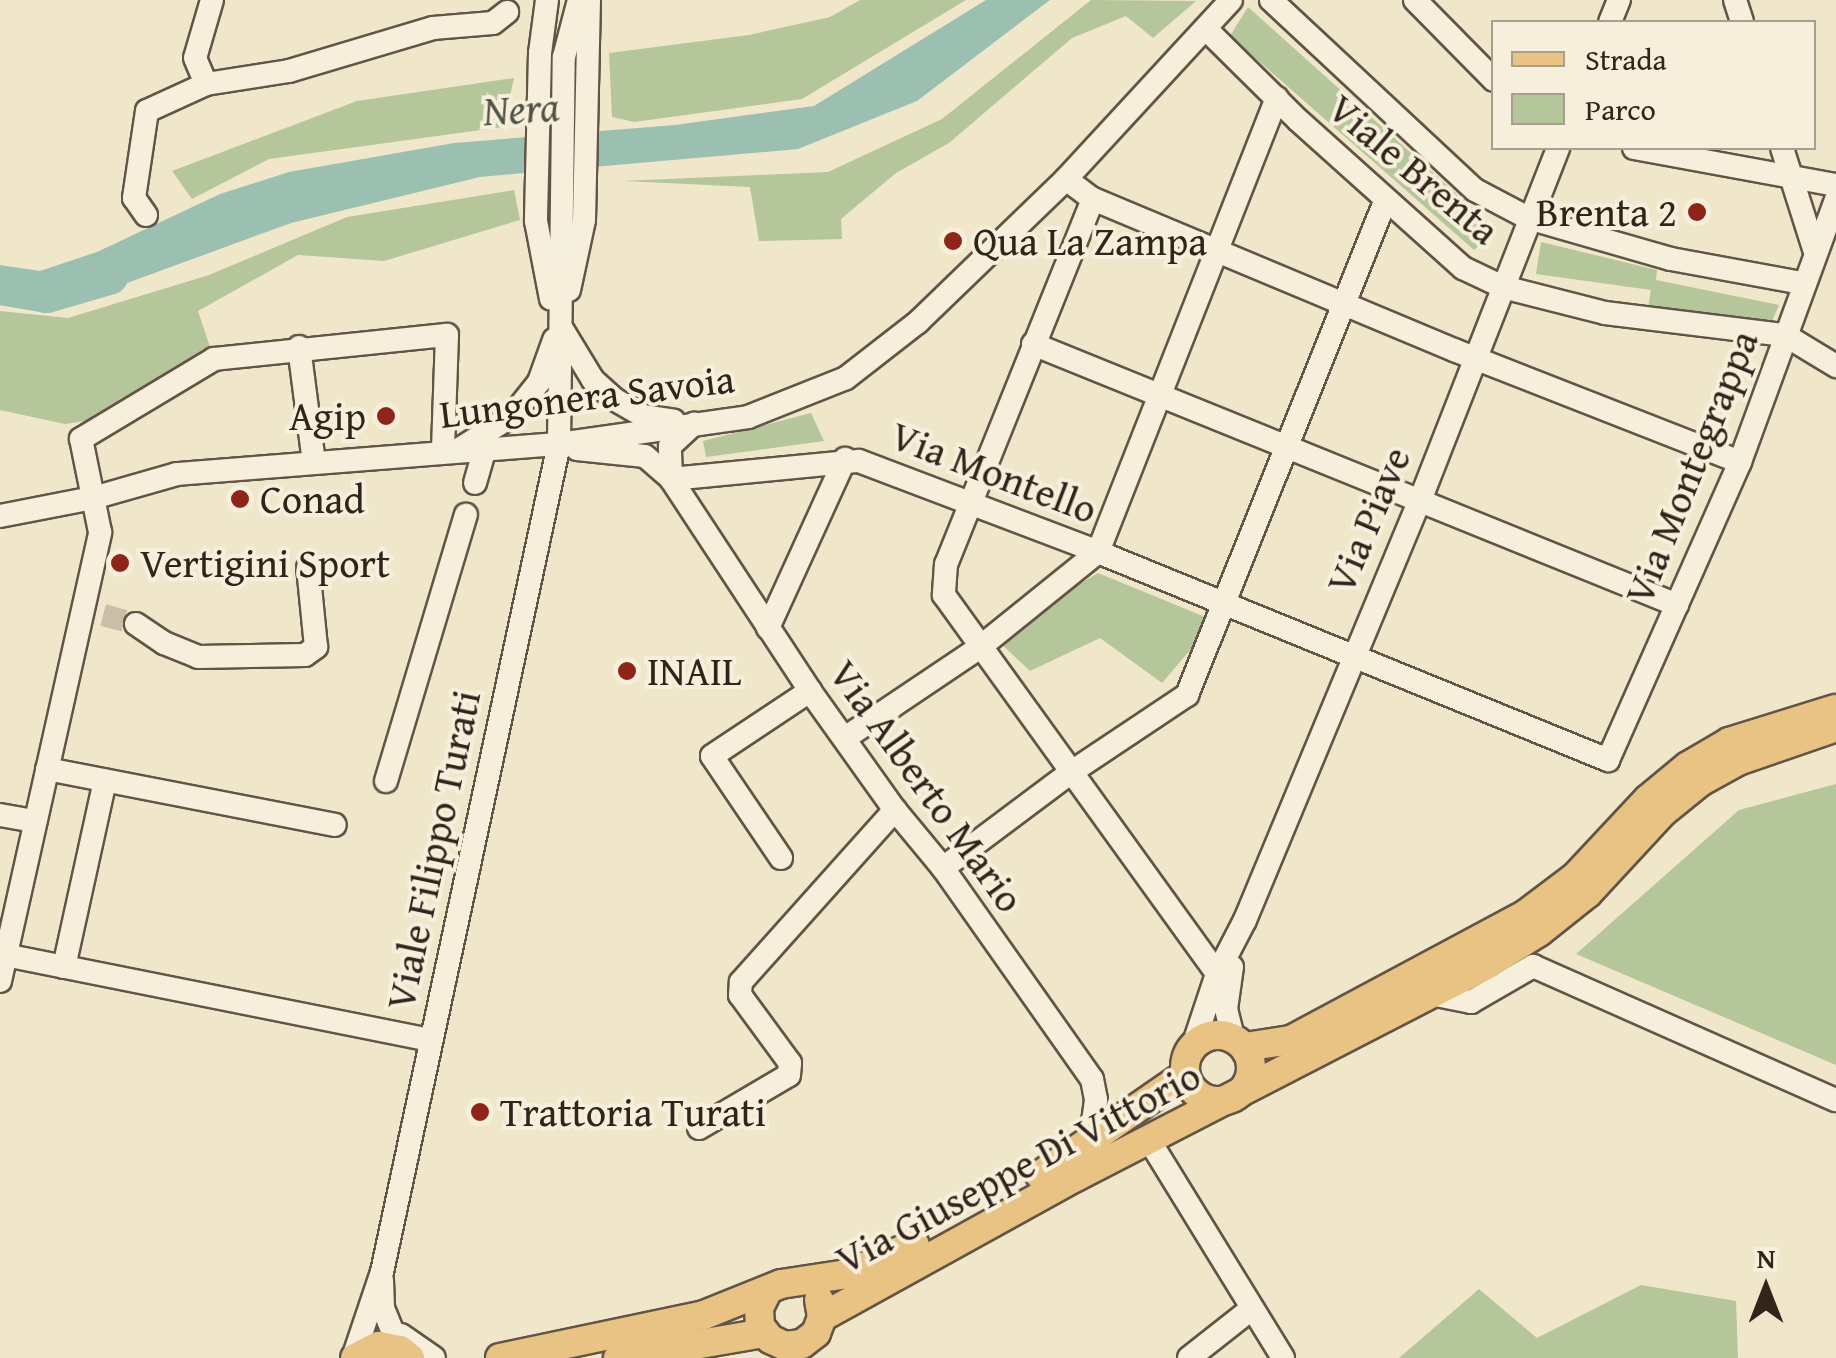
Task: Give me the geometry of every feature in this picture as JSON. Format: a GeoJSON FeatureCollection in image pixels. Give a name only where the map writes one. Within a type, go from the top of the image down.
{"type":"FeatureCollection","features":[{"type":"Feature","properties":{"kind":"main road"},"geometry":{"type":"LineString","coordinates":[[1193,1046],[1212,1035],[1239,1042],[1291,1040],[1526,914],[1575,877],[1648,799],[1688,766],[1728,742],[1836,693]]}},
{"type":"Feature","properties":{"kind":"main road"},"geometry":{"type":"LineString","coordinates":[[1774,724],[1836,708]]}},
{"type":"Feature","properties":{"kind":"main road"},"geometry":{"type":"LineString","coordinates":[[1234,1098],[1539,932],[1588,892],[1662,814],[1700,782],[1738,761],[1836,726]]}},
{"type":"Feature","properties":{"kind":"main road"},"geometry":{"type":"LineString","coordinates":[[1234,1098],[1251,1075],[1239,1042]]}},
{"type":"Feature","properties":{"kind":"main road","name":"Via Piave"},"geometry":{"type":"LineString","coordinates":[[1186,1075],[1193,1046]]}},
{"type":"Feature","properties":{"kind":"main road","name":"Via Giuseppe Di Vittorio"},"geometry":{"type":"LineString","coordinates":[[500,1358],[704,1315],[781,1284],[848,1274],[892,1256],[1090,1144],[1186,1075],[1204,1098],[1234,1098]]}},
{"type":"Feature","properties":{"kind":"main road","name":"Via Giuseppe Di Vittorio"},"geometry":{"type":"LineString","coordinates":[[618,1358],[794,1346],[814,1338],[1149,1140],[1234,1098]]}},
{"type":"Feature","properties":{"kind":"main road","name":"Via Giuseppe Di Vittorio"},"geometry":{"type":"LineString","coordinates":[[798,1283],[819,1300],[814,1338]]}},
{"type":"Feature","properties":{"kind":"main road"},"geometry":{"type":"LineString","coordinates":[[767,1292],[758,1317],[775,1345]]}},
{"type":"Feature","properties":{"kind":"main road"},"geometry":{"type":"LineString","coordinates":[[354,1358],[379,1346],[405,1354]]}},
{"type":"Feature","properties":{"kind":"street"},"geometry":{"type":"LineString","coordinates":[[206,84],[196,58],[212,0]]}},
{"type":"Feature","properties":{"kind":"street"},"geometry":{"type":"LineString","coordinates":[[547,0],[540,52],[548,220]]}},
{"type":"Feature","properties":{"kind":"street"},"geometry":{"type":"LineString","coordinates":[[556,0],[564,57]]}},
{"type":"Feature","properties":{"kind":"street"},"geometry":{"type":"LineString","coordinates":[[580,0],[564,57],[545,284],[560,325],[593,380],[614,399],[644,416],[695,424]]}},
{"type":"Feature","properties":{"kind":"street"},"geometry":{"type":"LineString","coordinates":[[0,982],[47,769],[92,613],[100,532],[81,439],[214,359],[299,347],[447,335],[450,451],[512,416],[539,382],[560,325],[584,220],[589,0]]}},
{"type":"Feature","properties":{"kind":"street","name":"Lungonera Savoia"},"geometry":{"type":"LineString","coordinates":[[0,516],[93,498],[177,474],[559,444],[748,416],[846,378],[918,322],[1066,179],[1232,0]]}},
{"type":"Feature","properties":{"kind":"street","name":"Viale Brenta"},"geometry":{"type":"LineString","coordinates":[[1271,0],[1475,190],[1528,218],[1671,259],[1802,283]]}},
{"type":"Feature","properties":{"kind":"street"},"geometry":{"type":"LineString","coordinates":[[1416,0],[1491,77]]}},
{"type":"Feature","properties":{"kind":"street"},"geometry":{"type":"LineString","coordinates":[[146,215],[134,198],[148,112],[206,84],[290,72],[433,28],[493,23],[507,12]]}},
{"type":"Feature","properties":{"kind":"street","name":"Viale Brenta"},"geometry":{"type":"LineString","coordinates":[[1206,29],[1463,268],[1503,287],[1605,312],[1784,336]]}},
{"type":"Feature","properties":{"kind":"street"},"geometry":{"type":"LineString","coordinates":[[845,738],[979,648],[1098,552],[1277,98]]}},
{"type":"Feature","properties":{"kind":"street","name":"Via Piave"},"geometry":{"type":"LineString","coordinates":[[1193,1046],[1217,974],[1246,920],[1421,498],[1557,150]]}},
{"type":"Feature","properties":{"kind":"street"},"geometry":{"type":"LineString","coordinates":[[1644,150],[1836,186]]}},
{"type":"Feature","properties":{"kind":"street"},"geometry":{"type":"LineString","coordinates":[[1783,150],[1814,249]]}},
{"type":"Feature","properties":{"kind":"street"},"geometry":{"type":"LineString","coordinates":[[1066,179],[1093,198],[1344,306],[1740,462]]}},
{"type":"Feature","properties":{"kind":"street"},"geometry":{"type":"LineString","coordinates":[[1093,198],[971,502],[943,582],[944,595],[1217,974]]}},
{"type":"Feature","properties":{"kind":"street","name":"Via Montegrappa"},"geometry":{"type":"LineString","coordinates":[[1608,760],[1740,462],[1814,249],[1836,198]]}},
{"type":"Feature","properties":{"kind":"street"},"geometry":{"type":"LineString","coordinates":[[944,868],[1070,773],[1187,695],[1386,199]]}},
{"type":"Feature","properties":{"kind":"street","name":"Viale Filippo Turati"},"geometry":{"type":"LineString","coordinates":[[354,1358],[382,1272],[559,444],[560,325]]}},
{"type":"Feature","properties":{"kind":"street"},"geometry":{"type":"LineString","coordinates":[[1784,336],[1836,366]]}},
{"type":"Feature","properties":{"kind":"street"},"geometry":{"type":"LineString","coordinates":[[1033,344],[1421,498],[1676,605]]}},
{"type":"Feature","properties":{"kind":"street"},"geometry":{"type":"LineString","coordinates":[[299,347],[314,462]]}},
{"type":"Feature","properties":{"kind":"street"},"geometry":{"type":"LineString","coordinates":[[671,479],[670,446],[695,424]]}},
{"type":"Feature","properties":{"kind":"street","name":"Via Alberto Mario"},"geometry":{"type":"LineString","coordinates":[[559,444],[592,454],[645,456],[671,479],[810,691],[895,810],[944,868],[1092,1079],[1096,1100],[1090,1144]]}},
{"type":"Feature","properties":{"kind":"street"},"geometry":{"type":"LineString","coordinates":[[475,484],[486,448]]}},
{"type":"Feature","properties":{"kind":"street"},"geometry":{"type":"LineString","coordinates":[[768,628],[846,459]]}},
{"type":"Feature","properties":{"kind":"street","name":"Via Montello"},"geometry":{"type":"LineString","coordinates":[[671,479],[846,459],[1098,552],[1608,760]]}},
{"type":"Feature","properties":{"kind":"street"},"geometry":{"type":"LineString","coordinates":[[386,781],[466,515]]}},
{"type":"Feature","properties":{"kind":"street"},"geometry":{"type":"LineString","coordinates":[[136,624],[164,643],[198,657],[305,655],[316,647],[308,567]]}},
{"type":"Feature","properties":{"kind":"street"},"geometry":{"type":"LineString","coordinates":[[780,858],[712,756],[810,691]]}},
{"type":"Feature","properties":{"kind":"street"},"geometry":{"type":"LineString","coordinates":[[47,769],[335,824]]}},
{"type":"Feature","properties":{"kind":"street"},"geometry":{"type":"LineString","coordinates":[[64,967],[105,780]]}},
{"type":"Feature","properties":{"kind":"street"},"geometry":{"type":"LineString","coordinates":[[699,1128],[789,1075],[790,1064],[740,995],[741,982],[895,810]]}},
{"type":"Feature","properties":{"kind":"street"},"geometry":{"type":"LineString","coordinates":[[0,815],[35,821]]}},
{"type":"Feature","properties":{"kind":"street","name":"Via Piave"},"geometry":{"type":"LineString","coordinates":[[1239,1042],[1226,1009],[1227,984],[1246,920]]}},
{"type":"Feature","properties":{"kind":"street"},"geometry":{"type":"LineString","coordinates":[[5,956],[431,1040]]}},
{"type":"Feature","properties":{"kind":"street"},"geometry":{"type":"LineString","coordinates":[[1431,994],[1471,1002],[1533,966],[1836,1100]]}},
{"type":"Feature","properties":{"kind":"street"},"geometry":{"type":"LineString","coordinates":[[1149,1140],[1283,1358]]}},
{"type":"Feature","properties":{"kind":"street","name":"Viale Filippo Turati"},"geometry":{"type":"LineString","coordinates":[[382,1272],[384,1308],[405,1354]]}},
{"type":"Feature","properties":{"kind":"street"},"geometry":{"type":"LineString","coordinates":[[384,1308],[410,1345],[434,1358]]}},
{"type":"Feature","properties":{"kind":"street"},"geometry":{"type":"LineString","coordinates":[[1189,1358],[1250,1310]]}},
{"type":"Feature","properties":{"kind":"green space"},"geometry":{"type":"Polygon","coordinates":[[[860,0],[966,0],[802,99],[634,122],[612,117],[609,53],[749,35],[830,17],[860,0]]]}},
{"type":"Feature","properties":{"kind":"green space"},"geometry":{"type":"Polygon","coordinates":[[[1091,0],[1196,1],[1153,38],[1126,16],[1072,38],[949,143],[896,173],[841,219],[842,239],[759,241],[750,187],[623,181],[828,172],[942,119],[1091,0]]]}},
{"type":"Feature","properties":{"kind":"green space"},"geometry":{"type":"Polygon","coordinates":[[[1248,7],[1497,230],[1474,250],[1230,36],[1248,7]]]}},
{"type":"Feature","properties":{"kind":"green space"},"geometry":{"type":"Polygon","coordinates":[[[514,78],[503,127],[269,159],[192,199],[172,171],[357,101],[514,78]]]}},
{"type":"Feature","properties":{"kind":"green space"},"geometry":{"type":"Polygon","coordinates":[[[514,190],[520,220],[384,261],[298,255],[198,311],[214,359],[114,417],[65,424],[0,410],[0,311],[68,318],[209,275],[347,217],[514,190]]]}},
{"type":"Feature","properties":{"kind":"green space"},"geometry":{"type":"Polygon","coordinates":[[[1541,242],[1657,270],[1656,280],[1779,305],[1770,326],[1648,308],[1651,290],[1536,274],[1541,242]]]}},
{"type":"Feature","properties":{"kind":"green space"},"geometry":{"type":"Polygon","coordinates":[[[811,413],[824,441],[706,457],[703,441],[811,413]]]}},
{"type":"Feature","properties":{"kind":"green space"},"geometry":{"type":"Polygon","coordinates":[[[1098,573],[1215,621],[1162,683],[1100,638],[1030,671],[993,636],[1098,573]]]}},
{"type":"Feature","properties":{"kind":"green space"},"geometry":{"type":"Polygon","coordinates":[[[1836,784],[1836,1065],[1576,954],[1739,810],[1836,784]]]}},
{"type":"Feature","properties":{"kind":"green space"},"geometry":{"type":"Polygon","coordinates":[[[1641,1285],[1736,1301],[1738,1358],[1399,1358],[1479,1289],[1537,1338],[1641,1285]]]}},
{"type":"Feature","properties":{"kind":"shaded area"},"geometry":{"type":"Polygon","coordinates":[[[986,0],[1050,0],[917,101],[798,149],[480,177],[291,223],[108,290],[0,291],[0,265],[40,271],[97,252],[220,194],[289,172],[454,143],[675,125],[814,106],[986,0]]]}},
{"type":"Feature","properties":{"kind":"waterway","name":"Nera"},"geometry":{"type":"LineString","coordinates":[[0,286],[47,294],[109,276]]}},
{"type":"Feature","properties":{"kind":"tunnel"},"geometry":{"type":"LineString","coordinates":[[103,615],[136,624]]}},
{"type":"Feature","properties":{"kind":"place","name":"Brenta 2"},"geometry":{"type":"Point","coordinates":[1697,212]}},
{"type":"Feature","properties":{"kind":"place","name":"Qua La Zampa"},"geometry":{"type":"Point","coordinates":[953,241]}},
{"type":"Feature","properties":{"kind":"place","name":"Agip"},"geometry":{"type":"Point","coordinates":[386,416]}},
{"type":"Feature","properties":{"kind":"place","name":"Conad"},"geometry":{"type":"Point","coordinates":[240,499]}},
{"type":"Feature","properties":{"kind":"place","name":"Vertigini Sport"},"geometry":{"type":"Point","coordinates":[120,563]}},
{"type":"Feature","properties":{"kind":"place","name":"INAIL"},"geometry":{"type":"Point","coordinates":[627,671]}},
{"type":"Feature","properties":{"kind":"place","name":"Trattoria Turati"},"geometry":{"type":"Point","coordinates":[480,1112]}}]}
